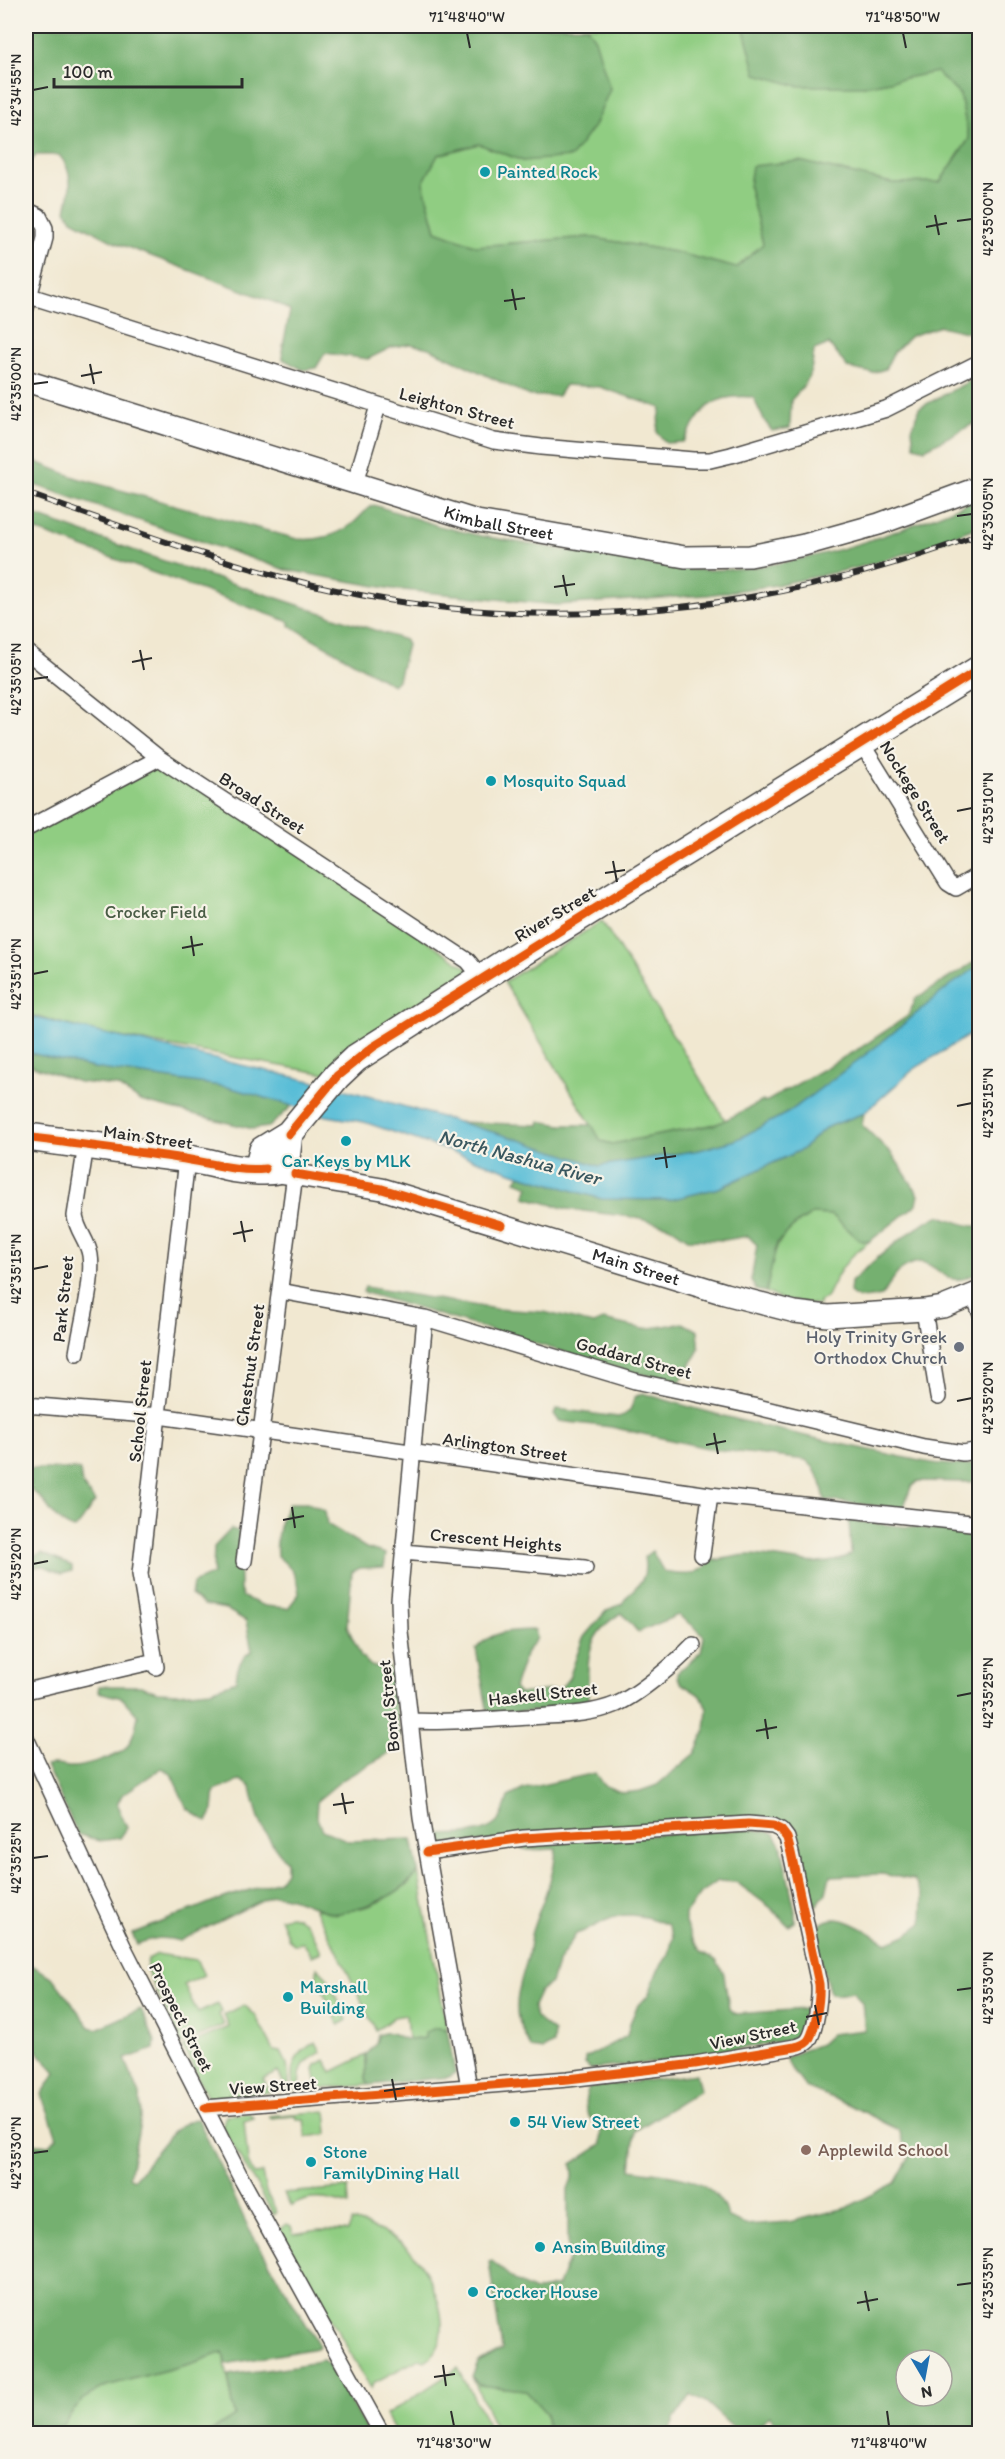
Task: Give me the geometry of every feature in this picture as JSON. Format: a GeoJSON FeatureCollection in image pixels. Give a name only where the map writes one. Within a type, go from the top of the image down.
{"type":"FeatureCollection","features":[{"type":"Feature","properties":{"kind":"highway","name":"River Street"},"geometry":{"type":"LineString","coordinates":[[280,1154],[338,1076],[373,1047],[980,669]]}},
{"type":"Feature","properties":{"kind":"highway","name":"Main Street"},"geometry":{"type":"LineString","coordinates":[[26,1137],[214,1163],[247,1171],[280,1154]]}},
{"type":"Feature","properties":{"kind":"main road","name":"Kimball Street"},"geometry":{"type":"LineString","coordinates":[[26,381],[484,522],[666,554],[702,558],[764,554],[832,538],[915,512],[980,487]]}},
{"type":"Feature","properties":{"kind":"main road","name":"Main Street"},"geometry":{"type":"LineString","coordinates":[[280,1154],[382,1189],[725,1294],[795,1312],[828,1316],[924,1310],[978,1300]]}},
{"type":"Feature","properties":{"kind":"street"},"geometry":{"type":"LineString","coordinates":[[26,210],[39,216],[44,224],[45,238],[28,302]]}},
{"type":"Feature","properties":{"kind":"street","name":"Leighton Street"},"geometry":{"type":"LineString","coordinates":[[28,302],[513,444],[710,460],[886,409],[980,362]]}},
{"type":"Feature","properties":{"kind":"street"},"geometry":{"type":"LineString","coordinates":[[355,483],[378,406]]}},
{"type":"Feature","properties":{"kind":"street","name":"Broad Street"},"geometry":{"type":"LineString","coordinates":[[26,651],[159,758],[468,961],[482,978]]}},
{"type":"Feature","properties":{"kind":"street","name":"Nockege Street"},"geometry":{"type":"LineString","coordinates":[[862,744],[947,882],[956,888],[965,885],[980,874]]}},
{"type":"Feature","properties":{"kind":"street"},"geometry":{"type":"LineString","coordinates":[[26,829],[159,758]]}},
{"type":"Feature","properties":{"kind":"street","name":"Park Street"},"geometry":{"type":"LineString","coordinates":[[77,1353],[91,1263],[88,1246],[76,1225],[75,1216],[86,1145]]}},
{"type":"Feature","properties":{"kind":"street","name":"Chestnut Street"},"geometry":{"type":"LineString","coordinates":[[244,1561],[280,1291],[280,1154]]}},
{"type":"Feature","properties":{"kind":"street","name":"School Street"},"geometry":{"type":"LineString","coordinates":[[26,1691],[156,1664],[140,1574],[188,1159]]}},
{"type":"Feature","properties":{"kind":"street","name":"Goddard Street"},"geometry":{"type":"LineString","coordinates":[[280,1291],[425,1318],[635,1382],[753,1406],[924,1447],[963,1453],[980,1450]]}},
{"type":"Feature","properties":{"kind":"street"},"geometry":{"type":"LineString","coordinates":[[924,1310],[938,1397]]}},
{"type":"Feature","properties":{"kind":"street","name":"Bond Street"},"geometry":{"type":"LineString","coordinates":[[425,1318],[399,1600],[400,1630],[419,1806],[470,2087]]}},
{"type":"Feature","properties":{"kind":"street","name":"Arlington Street"},"geometry":{"type":"LineString","coordinates":[[26,1405],[159,1416],[710,1495],[980,1524]]}},
{"type":"Feature","properties":{"kind":"street"},"geometry":{"type":"LineString","coordinates":[[702,1555],[710,1495]]}},
{"type":"Feature","properties":{"kind":"street","name":"Crescent Heights"},"geometry":{"type":"LineString","coordinates":[[403,1552],[585,1568]]}},
{"type":"Feature","properties":{"kind":"street","name":"Haskell Street"},"geometry":{"type":"LineString","coordinates":[[411,1721],[443,1722],[590,1712],[619,1703],[677,1662],[693,1645]]}},
{"type":"Feature","properties":{"kind":"street","name":"Prospect Street"},"geometry":{"type":"LineString","coordinates":[[26,1738],[77,1850],[205,2108],[266,2226],[382,2433]]}},
{"type":"Feature","properties":{"kind":"street","name":"View Street"},"geometry":{"type":"LineString","coordinates":[[205,2108],[558,2080],[645,2070],[801,2046],[807,2042],[819,1998],[819,1984],[787,1838],[781,1830],[773,1826],[748,1824],[524,1838],[427,1852]]}},
{"type":"Feature","properties":{"kind":"green space"},"geometry":{"type":"Polygon","coordinates":[[[26,26],[586,26],[595,39],[610,89],[594,126],[571,157],[523,161],[479,144],[438,155],[423,183],[436,231],[477,246],[589,237],[675,252],[736,268],[763,244],[749,187],[752,166],[799,161],[892,183],[940,182],[969,139],[960,95],[936,72],[864,86],[798,86],[756,74],[743,26],[979,26],[979,335],[940,326],[911,336],[894,352],[885,369],[872,373],[848,368],[829,344],[814,350],[808,377],[791,400],[790,428],[772,431],[753,397],[738,396],[717,401],[709,406],[696,420],[683,442],[666,443],[657,432],[661,408],[600,387],[565,385],[558,396],[530,396],[429,348],[410,344],[392,347],[368,359],[325,353],[316,368],[303,370],[283,359],[282,351],[290,311],[279,304],[114,242],[72,220],[66,210],[70,188],[69,174],[59,155],[36,155],[26,168],[26,26]]]}},
{"type":"Feature","properties":{"kind":"green space"},"geometry":{"type":"Polygon","coordinates":[[[586,26],[743,26],[749,46],[864,86],[936,72],[960,95],[969,139],[940,182],[892,183],[799,161],[749,187],[763,244],[736,268],[675,252],[589,237],[477,246],[436,231],[423,183],[438,155],[479,144],[523,161],[595,39],[586,26]]]}},
{"type":"Feature","properties":{"kind":"green space"},"geometry":{"type":"Polygon","coordinates":[[[979,376],[979,421],[925,449],[914,446],[912,429],[919,408],[979,376]]]}},
{"type":"Feature","properties":{"kind":"green space"},"geometry":{"type":"Polygon","coordinates":[[[26,458],[77,478],[297,539],[319,538],[340,532],[374,505],[439,526],[481,536],[680,569],[718,570],[756,567],[833,551],[908,527],[979,498],[979,526],[922,549],[860,567],[776,585],[707,595],[557,605],[393,589],[286,570],[26,482],[26,458]]]}},
{"type":"Feature","properties":{"kind":"green space"},"geometry":{"type":"Polygon","coordinates":[[[26,512],[158,559],[405,640],[407,645],[398,680],[393,685],[289,625],[290,622],[26,527],[26,512]]]}},
{"type":"Feature","properties":{"kind":"green space","name":"Crocker Field"},"geometry":{"type":"Polygon","coordinates":[[[159,758],[482,978],[337,1076],[103,1034],[26,1014],[26,829],[159,758]]]}},
{"type":"Feature","properties":{"kind":"green space"},"geometry":{"type":"Polygon","coordinates":[[[602,921],[726,1122],[612,1144],[601,1141],[504,982],[602,921]]]}},
{"type":"Feature","properties":{"kind":"green space"},"geometry":{"type":"Polygon","coordinates":[[[979,959],[979,966],[951,985],[877,1046],[789,1112],[736,1140],[700,1150],[599,1166],[457,1122],[539,1125],[540,1121],[561,1125],[592,1125],[601,1141],[612,1144],[717,1124],[763,1101],[764,1103],[860,1048],[909,1015],[915,999],[979,959]]]}},
{"type":"Feature","properties":{"kind":"green space"},"geometry":{"type":"Polygon","coordinates":[[[26,1052],[94,1068],[228,1087],[293,1105],[269,1127],[253,1129],[140,1101],[117,1086],[79,1082],[26,1064],[26,1052]]]}},
{"type":"Feature","properties":{"kind":"green space"},"geometry":{"type":"Polygon","coordinates":[[[864,1113],[862,1125],[892,1154],[919,1195],[917,1204],[870,1241],[861,1241],[832,1215],[812,1214],[796,1224],[777,1243],[766,1292],[756,1290],[751,1280],[757,1245],[748,1236],[725,1240],[688,1239],[669,1226],[632,1217],[567,1209],[525,1197],[529,1186],[516,1181],[520,1175],[602,1199],[669,1200],[719,1188],[801,1150],[825,1128],[864,1113]]]}},
{"type":"Feature","properties":{"kind":"green space"},"geometry":{"type":"Polygon","coordinates":[[[812,1214],[832,1215],[861,1241],[870,1241],[844,1266],[826,1298],[819,1301],[819,1305],[782,1300],[766,1292],[777,1246],[789,1230],[812,1214]]]}},
{"type":"Feature","properties":{"kind":"green space"},"geometry":{"type":"Polygon","coordinates":[[[938,1216],[969,1226],[979,1226],[979,1272],[964,1279],[953,1279],[930,1265],[918,1262],[902,1269],[882,1296],[861,1298],[850,1293],[851,1282],[871,1263],[903,1237],[938,1216]]]}},
{"type":"Feature","properties":{"kind":"green space"},"geometry":{"type":"Polygon","coordinates":[[[365,1287],[496,1309],[544,1312],[593,1324],[603,1320],[644,1329],[683,1323],[698,1331],[699,1347],[679,1382],[627,1371],[363,1292],[365,1287]]]}},
{"type":"Feature","properties":{"kind":"green space"},"geometry":{"type":"Polygon","coordinates":[[[642,1393],[812,1438],[911,1459],[952,1465],[979,1463],[979,1481],[918,1481],[911,1487],[903,1509],[825,1500],[821,1482],[813,1467],[806,1460],[712,1449],[611,1427],[559,1421],[554,1414],[557,1409],[618,1417],[628,1413],[635,1397],[642,1393]]]}},
{"type":"Feature","properties":{"kind":"green space"},"geometry":{"type":"Polygon","coordinates":[[[26,1469],[80,1471],[82,1484],[95,1502],[74,1529],[59,1520],[40,1497],[26,1488],[26,1469]]]}},
{"type":"Feature","properties":{"kind":"green space"},"geometry":{"type":"Polygon","coordinates":[[[289,1503],[308,1503],[325,1511],[327,1524],[366,1548],[386,1554],[384,1567],[360,1568],[352,1572],[347,1626],[361,1656],[371,1666],[390,1668],[400,1737],[398,1748],[342,1780],[317,1801],[316,1816],[322,1830],[349,1841],[412,1839],[418,1871],[396,1892],[342,1913],[325,1911],[288,1897],[272,1895],[180,1941],[158,1938],[137,1944],[132,1934],[214,1901],[279,1881],[286,1871],[286,1861],[262,1827],[251,1787],[241,1780],[215,1791],[213,1810],[207,1822],[187,1808],[171,1774],[162,1768],[122,1795],[117,1805],[127,1828],[120,1838],[99,1841],[78,1834],[46,1766],[75,1767],[91,1764],[109,1758],[127,1747],[138,1716],[122,1698],[98,1692],[99,1686],[141,1686],[157,1692],[178,1693],[211,1690],[236,1681],[240,1663],[252,1651],[246,1621],[226,1609],[204,1605],[191,1595],[193,1583],[213,1574],[214,1547],[231,1529],[239,1531],[240,1590],[243,1597],[265,1606],[288,1608],[299,1594],[298,1587],[293,1572],[277,1556],[277,1542],[278,1528],[289,1503]]]}},
{"type":"Feature","properties":{"kind":"green space"},"geometry":{"type":"Polygon","coordinates":[[[849,1521],[959,1532],[980,1544],[979,2433],[782,2433],[770,2416],[749,2433],[739,2433],[706,2403],[691,2395],[668,2433],[547,2433],[546,2413],[525,2390],[479,2385],[472,2377],[478,2363],[502,2350],[489,2262],[492,2261],[515,2281],[534,2291],[558,2286],[568,2260],[568,2190],[573,2175],[572,2164],[601,2145],[601,2127],[591,2119],[586,2110],[589,2088],[696,2074],[700,2090],[635,2131],[631,2169],[689,2179],[702,2185],[713,2192],[722,2203],[728,2218],[745,2225],[789,2222],[846,2208],[895,2183],[909,2158],[899,2130],[850,2105],[805,2087],[787,2063],[786,2057],[820,2044],[831,2034],[865,2030],[862,2003],[853,1992],[836,1995],[830,1993],[813,1935],[820,1925],[828,1920],[847,1921],[887,1943],[906,1935],[922,1923],[923,1896],[914,1880],[882,1874],[830,1876],[826,1893],[817,1905],[809,1907],[800,1858],[788,1825],[779,1822],[438,1845],[433,1838],[437,1835],[473,1833],[490,1827],[502,1815],[508,1797],[524,1789],[595,1773],[603,1785],[623,1793],[640,1791],[657,1785],[695,1753],[705,1730],[707,1709],[701,1696],[682,1684],[677,1677],[677,1673],[701,1652],[704,1637],[695,1627],[678,1615],[638,1632],[622,1613],[609,1621],[600,1630],[590,1651],[588,1701],[578,1708],[491,1714],[487,1708],[476,1649],[495,1635],[510,1631],[535,1630],[537,1638],[526,1652],[514,1688],[519,1694],[560,1689],[569,1678],[583,1638],[607,1610],[622,1604],[639,1584],[644,1574],[644,1557],[652,1551],[664,1572],[679,1574],[690,1574],[701,1570],[712,1560],[744,1555],[814,1563],[839,1559],[851,1554],[849,1521]]]}},
{"type":"Feature","properties":{"kind":"green space"},"geometry":{"type":"Polygon","coordinates":[[[42,1553],[72,1566],[72,1571],[62,1574],[44,1566],[26,1568],[26,1559],[42,1553]]]}},
{"type":"Feature","properties":{"kind":"green space"},"geometry":{"type":"Polygon","coordinates":[[[750,1829],[774,1833],[781,1845],[795,1911],[795,1922],[789,1926],[771,1908],[736,1882],[718,1881],[700,1894],[685,1914],[685,1923],[692,1939],[701,1951],[717,1961],[724,1974],[729,2009],[736,2014],[805,2009],[811,2014],[803,2029],[791,2040],[651,2063],[590,2069],[585,2064],[585,2058],[627,2036],[638,2005],[649,1994],[657,1972],[669,1954],[673,1937],[668,1925],[638,1915],[622,1915],[576,1934],[557,1964],[551,1983],[540,1991],[533,2006],[536,2018],[554,2032],[553,2044],[543,2050],[531,2048],[518,2018],[518,1996],[532,1932],[550,1880],[556,1849],[521,1848],[527,1842],[750,1829]]]}},
{"type":"Feature","properties":{"kind":"green space"},"geometry":{"type":"Polygon","coordinates":[[[418,1871],[447,2029],[436,2028],[426,2038],[408,2040],[406,2015],[394,2017],[376,2031],[314,1908],[337,1914],[369,1906],[408,1884],[418,1871]]]}},
{"type":"Feature","properties":{"kind":"green space"},"geometry":{"type":"Polygon","coordinates":[[[290,1916],[306,1924],[321,1952],[312,1956],[304,1943],[294,1944],[289,1940],[280,1918],[290,1916]]]}},
{"type":"Feature","properties":{"kind":"green space"},"geometry":{"type":"Polygon","coordinates":[[[157,1954],[196,1960],[204,1975],[184,1985],[198,2013],[218,2004],[224,2025],[181,2044],[146,1968],[148,1959],[157,1954]]]}},
{"type":"Feature","properties":{"kind":"green space"},"geometry":{"type":"Polygon","coordinates":[[[26,1962],[52,1977],[90,2027],[97,2029],[141,2009],[155,2041],[154,2049],[125,2059],[140,2095],[141,2118],[129,2176],[134,2179],[180,2126],[198,2119],[250,2231],[314,2337],[319,2346],[317,2348],[226,2364],[223,2352],[193,2363],[106,2386],[83,2399],[59,2429],[61,2433],[26,2433],[26,2138],[37,2144],[50,2145],[57,2137],[42,2094],[56,2072],[36,2050],[26,2052],[26,1962]]]}},
{"type":"Feature","properties":{"kind":"green space"},"geometry":{"type":"Polygon","coordinates":[[[317,1967],[327,1977],[347,2020],[339,2025],[317,1979],[317,1967]]]}},
{"type":"Feature","properties":{"kind":"green space"},"geometry":{"type":"Polygon","coordinates":[[[244,2005],[255,2015],[274,2051],[281,2052],[287,2064],[290,2090],[287,2090],[278,2072],[263,2079],[270,2092],[210,2099],[183,2047],[229,2027],[224,2015],[244,2005]]]}},
{"type":"Feature","properties":{"kind":"green space"},"geometry":{"type":"Polygon","coordinates":[[[436,2028],[447,2029],[455,2073],[449,2077],[369,2085],[366,2079],[366,2055],[376,2044],[378,2035],[392,2033],[405,2039],[416,2040],[425,2038],[425,2032],[436,2028]]]}},
{"type":"Feature","properties":{"kind":"green space"},"geometry":{"type":"Polygon","coordinates":[[[316,2042],[321,2052],[303,2065],[299,2087],[295,2090],[292,2075],[295,2062],[303,2051],[316,2042]]]}},
{"type":"Feature","properties":{"kind":"green space"},"geometry":{"type":"Polygon","coordinates":[[[366,2055],[366,2079],[369,2085],[319,2089],[317,2087],[314,2069],[316,2065],[325,2060],[332,2072],[366,2055]]]}},
{"type":"Feature","properties":{"kind":"green space"},"geometry":{"type":"Polygon","coordinates":[[[326,2111],[328,2134],[306,2137],[304,2119],[296,2119],[295,2116],[270,2118],[269,2116],[326,2111]]]}},
{"type":"Feature","properties":{"kind":"green space"},"geometry":{"type":"Polygon","coordinates":[[[249,2113],[254,2118],[244,2121],[248,2162],[254,2174],[262,2173],[266,2192],[277,2212],[274,2215],[222,2127],[226,2115],[249,2113]]]}},
{"type":"Feature","properties":{"kind":"green space"},"geometry":{"type":"Polygon","coordinates":[[[348,2188],[349,2205],[313,2199],[292,2206],[283,2193],[348,2188]]]}},
{"type":"Feature","properties":{"kind":"green space"},"geometry":{"type":"Polygon","coordinates":[[[352,2221],[387,2234],[400,2242],[416,2257],[433,2286],[442,2321],[441,2337],[436,2351],[425,2361],[419,2359],[373,2383],[371,2389],[280,2229],[287,2224],[291,2226],[293,2234],[319,2230],[348,2231],[352,2221]]]}},
{"type":"Feature","properties":{"kind":"green space"},"geometry":{"type":"Polygon","coordinates":[[[223,2352],[235,2416],[209,2433],[61,2434],[59,2429],[83,2398],[106,2386],[193,2363],[223,2352]]]}},
{"type":"Feature","properties":{"kind":"green space"},"geometry":{"type":"Polygon","coordinates":[[[323,2360],[328,2364],[368,2433],[209,2433],[235,2416],[228,2375],[323,2360]]]}},
{"type":"Feature","properties":{"kind":"green space"},"geometry":{"type":"Polygon","coordinates":[[[458,2368],[493,2433],[396,2433],[386,2415],[458,2368]]]}},
{"type":"Feature","properties":{"kind":"green space"},"geometry":{"type":"Polygon","coordinates":[[[472,2377],[479,2385],[525,2390],[546,2413],[547,2433],[498,2433],[472,2377]]]}},
{"type":"Feature","properties":{"kind":"water","name":"North Nashua River"},"geometry":{"type":"Polygon","coordinates":[[[979,966],[979,1029],[914,1069],[864,1113],[825,1128],[801,1150],[719,1188],[669,1200],[602,1199],[520,1175],[364,1122],[327,1116],[228,1087],[94,1068],[26,1052],[26,1014],[333,1086],[517,1139],[599,1166],[700,1150],[736,1140],[789,1112],[877,1046],[951,985],[979,966]]]}},
{"type":"Feature","properties":{"kind":"railway"},"geometry":{"type":"LineString","coordinates":[[26,493],[180,546],[296,581],[417,604],[498,612],[580,614],[661,609],[742,598],[823,582],[902,561],[980,534]]}},
{"type":"Feature","properties":{"kind":"cycle path"},"geometry":{"type":"LineString","coordinates":[[289,1134],[337,1076],[373,1047],[980,669]]}},
{"type":"Feature","properties":{"kind":"cycle path"},"geometry":{"type":"LineString","coordinates":[[26,1137],[159,1155],[232,1168],[265,1169]]}},
{"type":"Feature","properties":{"kind":"cycle path"},"geometry":{"type":"LineString","coordinates":[[295,1174],[382,1189],[501,1225]]}},
{"type":"Feature","properties":{"kind":"cycle path"},"geometry":{"type":"LineString","coordinates":[[205,2108],[568,2079],[695,2064],[799,2046],[808,2041],[811,2036],[817,2013],[819,1984],[787,1838],[781,1830],[773,1826],[748,1824],[524,1838],[427,1852]]}},
{"type":"Feature","properties":{"kind":"place","name":"Painted Rock"},"geometry":{"type":"Point","coordinates":[485,172]}},
{"type":"Feature","properties":{"kind":"place","name":"Mosquito Squad"},"geometry":{"type":"Point","coordinates":[491,781]}},
{"type":"Feature","properties":{"kind":"place","name":"Car Keys by MLK"},"geometry":{"type":"Point","coordinates":[346,1141]}},
{"type":"Feature","properties":{"kind":"place","name":"Holy Trinity Greek Orthodox Church"},"geometry":{"type":"Point","coordinates":[959,1347]}},
{"type":"Feature","properties":{"kind":"place","name":"Marshall Building"},"geometry":{"type":"Point","coordinates":[288,1997]}},
{"type":"Feature","properties":{"kind":"place","name":"54 View Street"},"geometry":{"type":"Point","coordinates":[515,2122]}},
{"type":"Feature","properties":{"kind":"place","name":"Applewild School"},"geometry":{"type":"Point","coordinates":[806,2150]}},
{"type":"Feature","properties":{"kind":"place","name":"Stone FamilyDining Hall"},"geometry":{"type":"Point","coordinates":[311,2162]}},
{"type":"Feature","properties":{"kind":"place","name":"Ansin Building"},"geometry":{"type":"Point","coordinates":[540,2247]}},
{"type":"Feature","properties":{"kind":"place","name":"Crocker House"},"geometry":{"type":"Point","coordinates":[473,2292]}}]}
